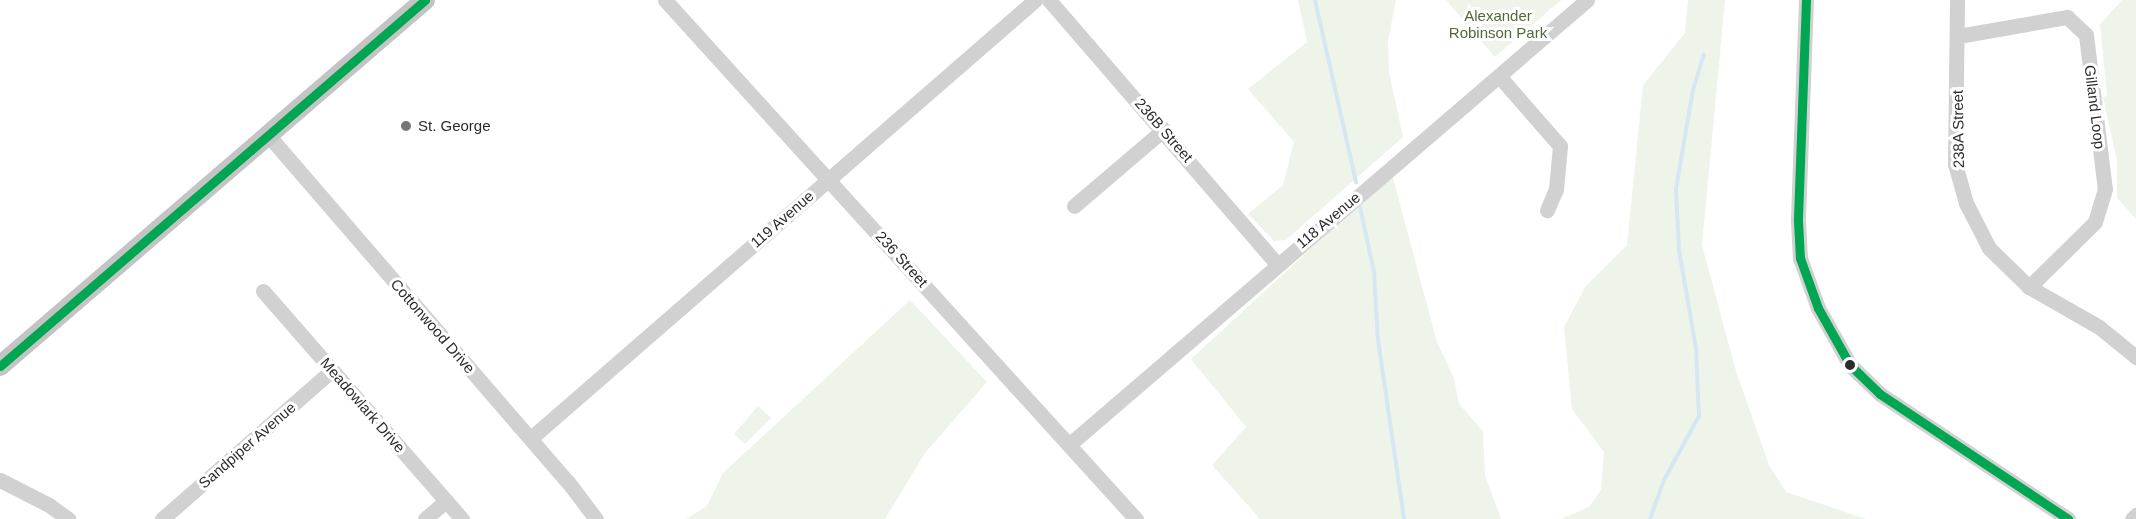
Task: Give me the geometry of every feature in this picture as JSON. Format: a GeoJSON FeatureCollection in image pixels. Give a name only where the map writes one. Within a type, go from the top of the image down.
{"type":"FeatureCollection","features":[{"type":"Feature","properties":{"kind":"main road"},"geometry":{"type":"LineString","coordinates":[[0,366],[425,0]]}},
{"type":"Feature","properties":{"kind":"street","name":"236 Street"},"geometry":{"type":"LineString","coordinates":[[665,0],[1071,443],[1137,519]]}},
{"type":"Feature","properties":{"kind":"street","name":"119 Avenue"},"geometry":{"type":"LineString","coordinates":[[531,438],[1035,0]]}},
{"type":"Feature","properties":{"kind":"street","name":"236B Street"},"geometry":{"type":"LineString","coordinates":[[1049,0],[1164,129],[1276,263]]}},
{"type":"Feature","properties":{"kind":"street","name":"118 Avenue"},"geometry":{"type":"LineString","coordinates":[[1071,443],[1276,263],[1587,0]]}},
{"type":"Feature","properties":{"kind":"street"},"geometry":{"type":"LineString","coordinates":[[1806,0],[1798,220],[1800,258],[1818,308],[1850,365],[1880,394],[2068,519]]}},
{"type":"Feature","properties":{"kind":"street","name":"238A Street"},"geometry":{"type":"LineString","coordinates":[[1957,0],[1955,164],[1966,203],[1989,248],[2029,287],[2099,327],[2136,357]]}},
{"type":"Feature","properties":{"kind":"street","name":"Gilland Loop"},"geometry":{"type":"LineString","coordinates":[[1958,36],[2067,17],[2085,35],[2105,189],[2095,222],[2029,287]]}},
{"type":"Feature","properties":{"kind":"street"},"geometry":{"type":"LineString","coordinates":[[1499,76],[1560,146],[1556,189],[1547,210]]}},
{"type":"Feature","properties":{"kind":"street"},"geometry":{"type":"LineString","coordinates":[[1074,206],[1164,129]]}},
{"type":"Feature","properties":{"kind":"street","name":"Cottonwood Drive"},"geometry":{"type":"LineString","coordinates":[[268,135],[531,438],[596,519]]}},
{"type":"Feature","properties":{"kind":"street","name":"Meadowlark Drive"},"geometry":{"type":"LineString","coordinates":[[263,291],[462,519]]}},
{"type":"Feature","properties":{"kind":"street","name":"Sandpiper Avenue"},"geometry":{"type":"LineString","coordinates":[[162,519],[332,370]]}},
{"type":"Feature","properties":{"kind":"street"},"geometry":{"type":"LineString","coordinates":[[0,480],[49,505],[68,519]]}},
{"type":"Feature","properties":{"kind":"street"},"geometry":{"type":"LineString","coordinates":[[425,519],[446,501]]}},
{"type":"Feature","properties":{"kind":"street"},"geometry":{"type":"LineString","coordinates":[[2132,519],[2136,515]]}},
{"type":"Feature","properties":{"kind":"green space"},"geometry":{"type":"Polygon","coordinates":[[[1298,0],[1396,0],[1388,41],[1389,72],[1403,137],[1286,240],[1274,241],[1248,214],[1283,185],[1294,142],[1248,89],[1307,42],[1298,0]]]}},
{"type":"Feature","properties":{"kind":"green space","name":"Alexander Robinson Park"},"geometry":{"type":"Polygon","coordinates":[[[1446,0],[1561,0],[1495,57],[1446,0]]]}},
{"type":"Feature","properties":{"kind":"green space"},"geometry":{"type":"Polygon","coordinates":[[[1688,0],[1725,0],[1702,245],[1736,371],[1769,465],[1786,492],[1866,519],[1561,519],[1589,507],[1601,490],[1604,452],[1572,409],[1564,327],[1585,287],[1627,245],[1643,85],[1685,33],[1688,0]]]}},
{"type":"Feature","properties":{"kind":"green space"},"geometry":{"type":"Polygon","coordinates":[[[2122,0],[2136,0],[2136,219],[2117,198],[2117,161],[2103,97],[2107,96],[2100,24],[2122,0]]]}},
{"type":"Feature","properties":{"kind":"green space"},"geometry":{"type":"Polygon","coordinates":[[[1392,174],[1437,342],[1454,378],[1459,404],[1483,431],[1485,475],[1501,519],[1260,519],[1212,465],[1246,427],[1191,359],[1392,174]]]}},
{"type":"Feature","properties":{"kind":"green space"},"geometry":{"type":"Polygon","coordinates":[[[910,300],[987,382],[925,453],[885,519],[686,519],[707,506],[723,473],[910,300]]]}},
{"type":"Feature","properties":{"kind":"green space"},"geometry":{"type":"Polygon","coordinates":[[[758,406],[771,418],[745,444],[734,434],[758,406]]]}},
{"type":"Feature","properties":{"kind":"waterway"},"geometry":{"type":"LineString","coordinates":[[1315,0],[1356,182]]}},
{"type":"Feature","properties":{"kind":"waterway"},"geometry":{"type":"LineString","coordinates":[[1650,519],[1664,480],[1699,416],[1696,348],[1679,251],[1676,189],[1693,90],[1704,55]]}},
{"type":"Feature","properties":{"kind":"waterway"},"geometry":{"type":"LineString","coordinates":[[1360,207],[1374,272],[1378,340],[1404,519]]}},
{"type":"Feature","properties":{"kind":"transit line"},"geometry":{"type":"LineString","coordinates":[[0,366],[425,0]]}},
{"type":"Feature","properties":{"kind":"transit line"},"geometry":{"type":"LineString","coordinates":[[1806,0],[1798,221],[1800,258],[1818,308],[1850,365],[1880,394],[2068,519]]}},
{"type":"Feature","properties":{"kind":"place","name":"St. George"},"geometry":{"type":"Point","coordinates":[406,126]}}]}
